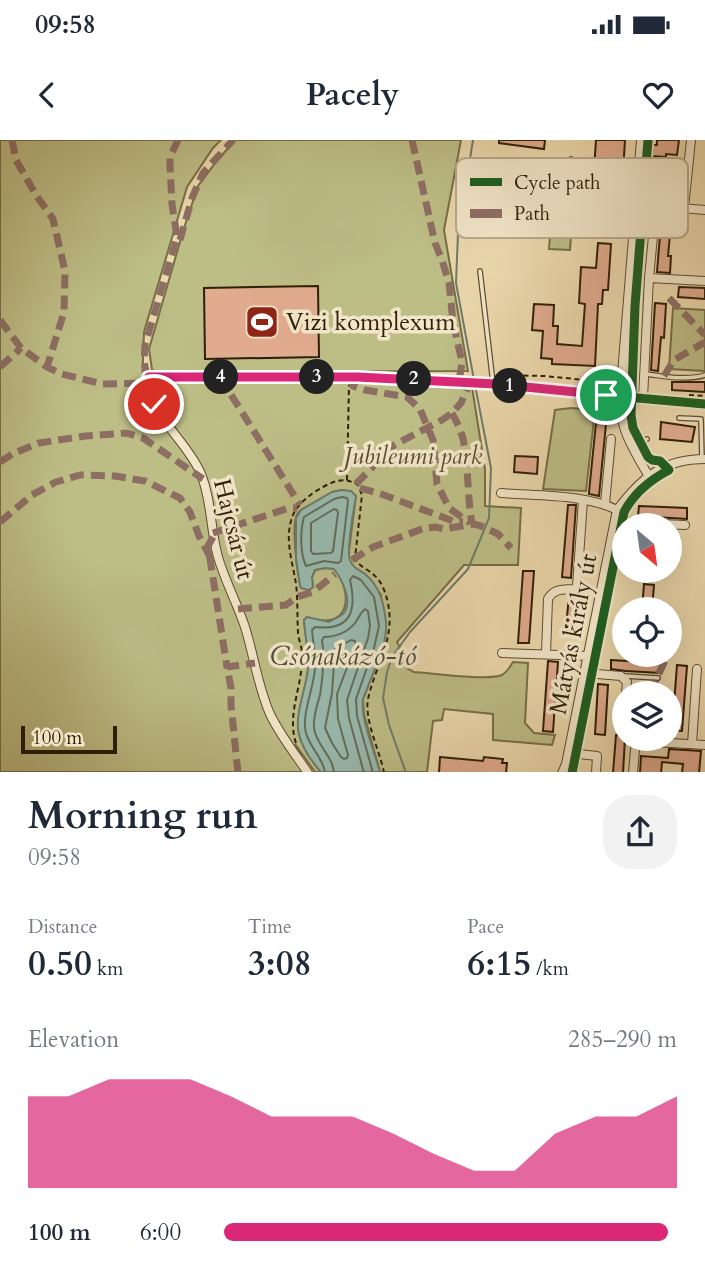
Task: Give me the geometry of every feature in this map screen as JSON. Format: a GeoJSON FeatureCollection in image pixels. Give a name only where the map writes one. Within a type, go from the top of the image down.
{"type":"FeatureCollection","features":[{"type":"Feature","properties":{"kind":"street"},"geometry":{"type":"LineString","coordinates":[[640,158],[641,140]]}},
{"type":"Feature","properties":{"kind":"street"},"geometry":{"type":"LineString","coordinates":[[688,169],[691,140]]}},
{"type":"Feature","properties":{"kind":"street"},"geometry":{"type":"LineString","coordinates":[[633,238],[620,397],[622,423],[631,446],[648,475]]}},
{"type":"Feature","properties":{"kind":"street"},"geometry":{"type":"LineString","coordinates":[[643,398],[653,238]]}},
{"type":"Feature","properties":{"kind":"street"},"geometry":{"type":"LineString","coordinates":[[649,278],[705,281]]}},
{"type":"Feature","properties":{"kind":"street","name":"Hajcsár út"},"geometry":{"type":"LineString","coordinates":[[308,772],[283,738],[270,714],[244,625],[219,560],[206,490],[193,457],[154,404],[148,377],[349,377]]}},
{"type":"Feature","properties":{"kind":"street"},"geometry":{"type":"LineString","coordinates":[[349,377],[493,384],[705,404]]}},
{"type":"Feature","properties":{"kind":"street"},"geometry":{"type":"LineString","coordinates":[[605,504],[611,439]]}},
{"type":"Feature","properties":{"kind":"street"},"geometry":{"type":"LineString","coordinates":[[501,493],[583,500],[605,504],[617,510],[648,475],[666,465],[703,459]]}},
{"type":"Feature","properties":{"kind":"street","name":"Mátyás király út"},"geometry":{"type":"LineString","coordinates":[[502,653],[546,653],[550,594],[577,586],[583,500]]}},
{"type":"Feature","properties":{"kind":"street","name":"Mátyás király út"},"geometry":{"type":"LineString","coordinates":[[565,770],[612,537]]}},
{"type":"Feature","properties":{"kind":"street"},"geometry":{"type":"LineString","coordinates":[[546,653],[589,656]]}},
{"type":"Feature","properties":{"kind":"street"},"geometry":{"type":"LineString","coordinates":[[692,744],[697,670]]}},
{"type":"Feature","properties":{"kind":"street"},"geometry":{"type":"LineString","coordinates":[[586,673],[621,676],[626,681]]}},
{"type":"Feature","properties":{"kind":"street"},"geometry":{"type":"LineString","coordinates":[[682,743],[705,745]]}},
{"type":"Feature","properties":{"kind":"street"},"geometry":{"type":"LineString","coordinates":[[633,772],[635,751]]}},
{"type":"Feature","properties":{"kind":"street"},"geometry":{"type":"LineString","coordinates":[[569,753],[597,756],[596,772]]}},
{"type":"Feature","properties":{"kind":"lane"},"geometry":{"type":"LineString","coordinates":[[480,271],[493,384]]}},
{"type":"Feature","properties":{"kind":"lane"},"geometry":{"type":"LineString","coordinates":[[643,374],[687,377],[705,375]]}},
{"type":"Feature","properties":{"kind":"lane"},"geometry":{"type":"LineString","coordinates":[[679,418],[701,419],[703,459]]}},
{"type":"Feature","properties":{"kind":"lane"},"geometry":{"type":"LineString","coordinates":[[631,446],[647,439]]}},
{"type":"Feature","properties":{"kind":"lane"},"geometry":{"type":"LineString","coordinates":[[621,676],[658,678]]}},
{"type":"Feature","properties":{"kind":"path"},"geometry":{"type":"LineString","coordinates":[[499,375],[545,376],[611,382],[621,386]]}},
{"type":"Feature","properties":{"kind":"path"},"geometry":{"type":"LineString","coordinates":[[347,480],[349,377]]}},
{"type":"Feature","properties":{"kind":"path"},"geometry":{"type":"LineString","coordinates":[[679,394],[705,396]]}},
{"type":"Feature","properties":{"kind":"path"},"geometry":{"type":"LineString","coordinates":[[301,752],[293,734],[302,656],[298,635],[296,586],[290,554],[291,519],[308,496],[339,479],[347,480],[358,485],[362,495],[355,558],[357,564],[375,576],[382,587],[390,614],[390,630],[368,701],[369,716],[383,772]]}},
{"type":"Feature","properties":{"kind":"green space","name":"Jubileumi park"},"geometry":{"type":"Polygon","coordinates":[[[0,140],[221,140],[187,187],[144,332],[142,387],[154,388],[161,381],[345,381],[472,387],[485,469],[485,506],[521,508],[518,565],[464,565],[397,642],[407,668],[414,672],[495,677],[504,674],[513,662],[528,663],[525,723],[534,733],[555,735],[552,745],[493,740],[493,714],[444,709],[442,720],[433,721],[427,772],[380,772],[364,714],[363,699],[377,664],[381,595],[365,574],[354,568],[348,558],[356,496],[350,492],[339,491],[300,510],[295,524],[301,588],[309,590],[313,587],[312,577],[315,570],[325,568],[335,569],[345,590],[344,609],[339,616],[331,620],[307,617],[304,620],[308,663],[298,727],[305,749],[321,772],[315,772],[295,744],[304,763],[312,772],[0,772],[0,140]]]}},
{"type":"Feature","properties":{"kind":"green space"},"geometry":{"type":"Polygon","coordinates":[[[235,140],[461,140],[444,230],[468,371],[161,374],[152,370],[149,349],[184,228],[198,186],[235,140]]]}},
{"type":"Feature","properties":{"kind":"green space"},"geometry":{"type":"Polygon","coordinates":[[[550,238],[571,238],[570,250],[549,249],[550,238]]]}},
{"type":"Feature","properties":{"kind":"green space"},"geometry":{"type":"Polygon","coordinates":[[[673,308],[705,310],[705,371],[669,369],[673,308]]]}},
{"type":"Feature","properties":{"kind":"green space"},"geometry":{"type":"Polygon","coordinates":[[[555,410],[595,410],[586,491],[543,489],[555,410]]]}},
{"type":"Feature","properties":{"kind":"water","name":"Csónakázó-tó"},"geometry":{"type":"Polygon","coordinates":[[[351,491],[356,496],[350,560],[354,567],[374,584],[385,615],[385,639],[363,699],[366,725],[380,772],[321,772],[305,750],[298,727],[308,669],[304,620],[307,617],[329,622],[344,613],[347,596],[334,569],[315,570],[312,577],[313,587],[309,590],[301,588],[296,558],[296,518],[301,510],[332,492],[351,491]]]}},
{"type":"Feature","properties":{"kind":"building"},"geometry":{"type":"Polygon","coordinates":[[[499,140],[545,140],[544,149],[499,143],[499,140]]]}},
{"type":"Feature","properties":{"kind":"building"},"geometry":{"type":"Polygon","coordinates":[[[596,140],[625,140],[624,158],[595,158],[596,140]]]}},
{"type":"Feature","properties":{"kind":"building"},"geometry":{"type":"Polygon","coordinates":[[[657,140],[679,140],[677,155],[652,156],[653,145],[657,145],[657,140]]]}},
{"type":"Feature","properties":{"kind":"building"},"geometry":{"type":"Polygon","coordinates":[[[660,238],[670,238],[670,273],[657,272],[660,238]]]}},
{"type":"Feature","properties":{"kind":"building"},"geometry":{"type":"Polygon","coordinates":[[[598,243],[611,244],[608,290],[603,290],[602,304],[598,304],[595,366],[552,364],[552,359],[541,358],[543,331],[532,330],[534,304],[554,305],[553,326],[558,326],[557,344],[582,346],[585,304],[579,303],[581,267],[596,268],[598,243]]]}},
{"type":"Feature","properties":{"kind":"building","name":"Vizi komplexum"},"geometry":{"type":"Polygon","coordinates":[[[318,286],[319,357],[205,359],[204,288],[318,286]]]}},
{"type":"Feature","properties":{"kind":"building"},"geometry":{"type":"Polygon","coordinates":[[[679,287],[705,288],[705,299],[678,297],[679,287]]]}},
{"type":"Feature","properties":{"kind":"building"},"geometry":{"type":"Polygon","coordinates":[[[655,303],[666,304],[658,371],[651,370],[655,303]]]}},
{"type":"Feature","properties":{"kind":"building"},"geometry":{"type":"Polygon","coordinates":[[[672,382],[705,382],[705,392],[672,390],[672,382]]]}},
{"type":"Feature","properties":{"kind":"building"},"geometry":{"type":"Polygon","coordinates":[[[661,422],[695,427],[692,442],[660,439],[661,422]]]}},
{"type":"Feature","properties":{"kind":"building"},"geometry":{"type":"Polygon","coordinates":[[[596,423],[606,424],[599,496],[589,494],[596,423]]]}},
{"type":"Feature","properties":{"kind":"building"},"geometry":{"type":"Polygon","coordinates":[[[515,456],[538,457],[537,474],[514,472],[515,456]]]}},
{"type":"Feature","properties":{"kind":"building"},"geometry":{"type":"Polygon","coordinates":[[[568,505],[576,505],[571,578],[562,577],[568,505]]]}},
{"type":"Feature","properties":{"kind":"building"},"geometry":{"type":"Polygon","coordinates":[[[639,506],[687,508],[687,519],[682,519],[682,513],[638,513],[639,506]]]}},
{"type":"Feature","properties":{"kind":"building"},"geometry":{"type":"Polygon","coordinates":[[[523,571],[534,571],[529,643],[518,643],[523,571]]]}},
{"type":"Feature","properties":{"kind":"building"},"geometry":{"type":"Polygon","coordinates":[[[644,584],[654,585],[653,597],[643,597],[644,584]]]}},
{"type":"Feature","properties":{"kind":"building"},"geometry":{"type":"Polygon","coordinates":[[[569,596],[584,597],[582,628],[566,627],[569,596]]]}},
{"type":"Feature","properties":{"kind":"building"},"geometry":{"type":"Polygon","coordinates":[[[611,660],[612,667],[660,667],[660,673],[626,671],[611,669],[611,660]]]}},
{"type":"Feature","properties":{"kind":"building"},"geometry":{"type":"Polygon","coordinates":[[[548,661],[558,662],[553,732],[543,731],[548,661]]]}},
{"type":"Feature","properties":{"kind":"building"},"geometry":{"type":"Polygon","coordinates":[[[687,666],[682,731],[682,681],[676,681],[677,667],[687,666]]]}},
{"type":"Feature","properties":{"kind":"building"},"geometry":{"type":"Polygon","coordinates":[[[598,684],[608,685],[605,735],[595,734],[598,684]]]}},
{"type":"Feature","properties":{"kind":"building"},"geometry":{"type":"Polygon","coordinates":[[[615,751],[624,751],[623,772],[613,772],[615,751]]]}},
{"type":"Feature","properties":{"kind":"building"},"geometry":{"type":"Polygon","coordinates":[[[669,751],[701,751],[699,772],[682,772],[683,764],[662,762],[661,772],[640,772],[641,756],[668,758],[669,751]]]}},
{"type":"Feature","properties":{"kind":"building"},"geometry":{"type":"Polygon","coordinates":[[[440,757],[483,761],[484,757],[503,759],[502,763],[507,763],[506,772],[439,772],[440,757]]]}},
{"type":"Feature","properties":{"kind":"waterway"},"geometry":{"type":"LineString","coordinates":[[470,158],[473,140]]}},
{"type":"Feature","properties":{"kind":"waterway"},"geometry":{"type":"LineString","coordinates":[[458,238],[456,283],[474,380]]}},
{"type":"Feature","properties":{"kind":"waterway"},"geometry":{"type":"LineString","coordinates":[[406,772],[389,725],[383,698],[387,672],[392,657],[410,632],[468,569],[489,518],[491,468],[475,385]]}},
{"type":"Feature","properties":{"kind":"marked path"},"geometry":{"type":"LineString","coordinates":[[12,140],[16,160],[53,219],[65,271],[64,312],[47,367]]}},
{"type":"Feature","properties":{"kind":"marked path"},"geometry":{"type":"LineString","coordinates":[[147,377],[145,345],[177,237],[172,204],[170,157],[178,140]]}},
{"type":"Feature","properties":{"kind":"marked path"},"geometry":{"type":"LineString","coordinates":[[180,240],[192,198],[203,173],[233,140]]}},
{"type":"Feature","properties":{"kind":"marked path"},"geometry":{"type":"LineString","coordinates":[[412,140],[435,243],[449,283],[453,322],[462,362],[459,382]]}},
{"type":"Feature","properties":{"kind":"marked path"},"geometry":{"type":"LineString","coordinates":[[669,298],[705,335]]}},
{"type":"Feature","properties":{"kind":"marked path"},"geometry":{"type":"LineString","coordinates":[[0,320],[21,348],[47,367],[62,374],[103,384],[149,383]]}},
{"type":"Feature","properties":{"kind":"marked path"},"geometry":{"type":"LineString","coordinates":[[664,376],[674,360],[705,342]]}},
{"type":"Feature","properties":{"kind":"marked path"},"geometry":{"type":"LineString","coordinates":[[0,367],[21,348]]}},
{"type":"Feature","properties":{"kind":"marked path"},"geometry":{"type":"LineString","coordinates":[[220,377],[300,505]]}},
{"type":"Feature","properties":{"kind":"marked path"},"geometry":{"type":"LineString","coordinates":[[349,377],[353,386],[407,397],[420,409],[433,440],[437,484],[449,508],[470,523]]}},
{"type":"Feature","properties":{"kind":"marked path"},"geometry":{"type":"LineString","coordinates":[[356,484],[394,445],[452,413],[461,403],[470,382]]}},
{"type":"Feature","properties":{"kind":"marked path"},"geometry":{"type":"LineString","coordinates":[[452,413],[461,432],[465,450],[472,524]]}},
{"type":"Feature","properties":{"kind":"marked path"},"geometry":{"type":"LineString","coordinates":[[0,462],[39,443],[126,433],[143,438],[203,479]]}},
{"type":"Feature","properties":{"kind":"marked path"},"geometry":{"type":"LineString","coordinates":[[0,522],[32,495],[56,482],[80,475],[115,476],[145,481],[180,498],[190,512],[210,557]]}},
{"type":"Feature","properties":{"kind":"marked path"},"geometry":{"type":"LineString","coordinates":[[360,488],[453,521],[463,522]]}},
{"type":"Feature","properties":{"kind":"marked path"},"geometry":{"type":"LineString","coordinates":[[213,533],[289,508],[297,508]]}},
{"type":"Feature","properties":{"kind":"marked path"},"geometry":{"type":"LineString","coordinates":[[352,560],[373,547],[425,528],[443,529],[474,524],[498,534],[511,548]]}},
{"type":"Feature","properties":{"kind":"marked path"},"geometry":{"type":"LineString","coordinates":[[213,537],[208,546],[227,667]]}},
{"type":"Feature","properties":{"kind":"marked path"},"geometry":{"type":"LineString","coordinates":[[238,609],[286,605],[297,597],[313,592],[335,574]]}},
{"type":"Feature","properties":{"kind":"marked path"},"geometry":{"type":"LineString","coordinates":[[238,772],[227,667],[255,663]]}},
{"type":"Feature","properties":{"kind":"marked path"},"geometry":{"type":"LineString","coordinates":[[656,681],[662,667]]}},
{"type":"Feature","properties":{"kind":"cycle path"},"geometry":{"type":"LineString","coordinates":[[647,158],[648,140]]}},
{"type":"Feature","properties":{"kind":"cycle path"},"geometry":{"type":"LineString","coordinates":[[572,772],[624,512],[643,488],[669,470],[660,461],[648,457],[633,428],[631,415],[640,238]]}},
{"type":"Feature","properties":{"kind":"cycle path"},"geometry":{"type":"LineString","coordinates":[[147,377],[357,377],[436,380],[705,404]]}},
{"type":"Feature","properties":{"kind":"place","name":"Vizi komplexum"},"geometry":{"type":"Point","coordinates":[262,322]}},
{"type":"Feature","properties":{"kind":"route"},"geometry":{"type":"LineString","coordinates":[[154,404],[149,377],[357,377],[436,380],[606,395]]}}]}
